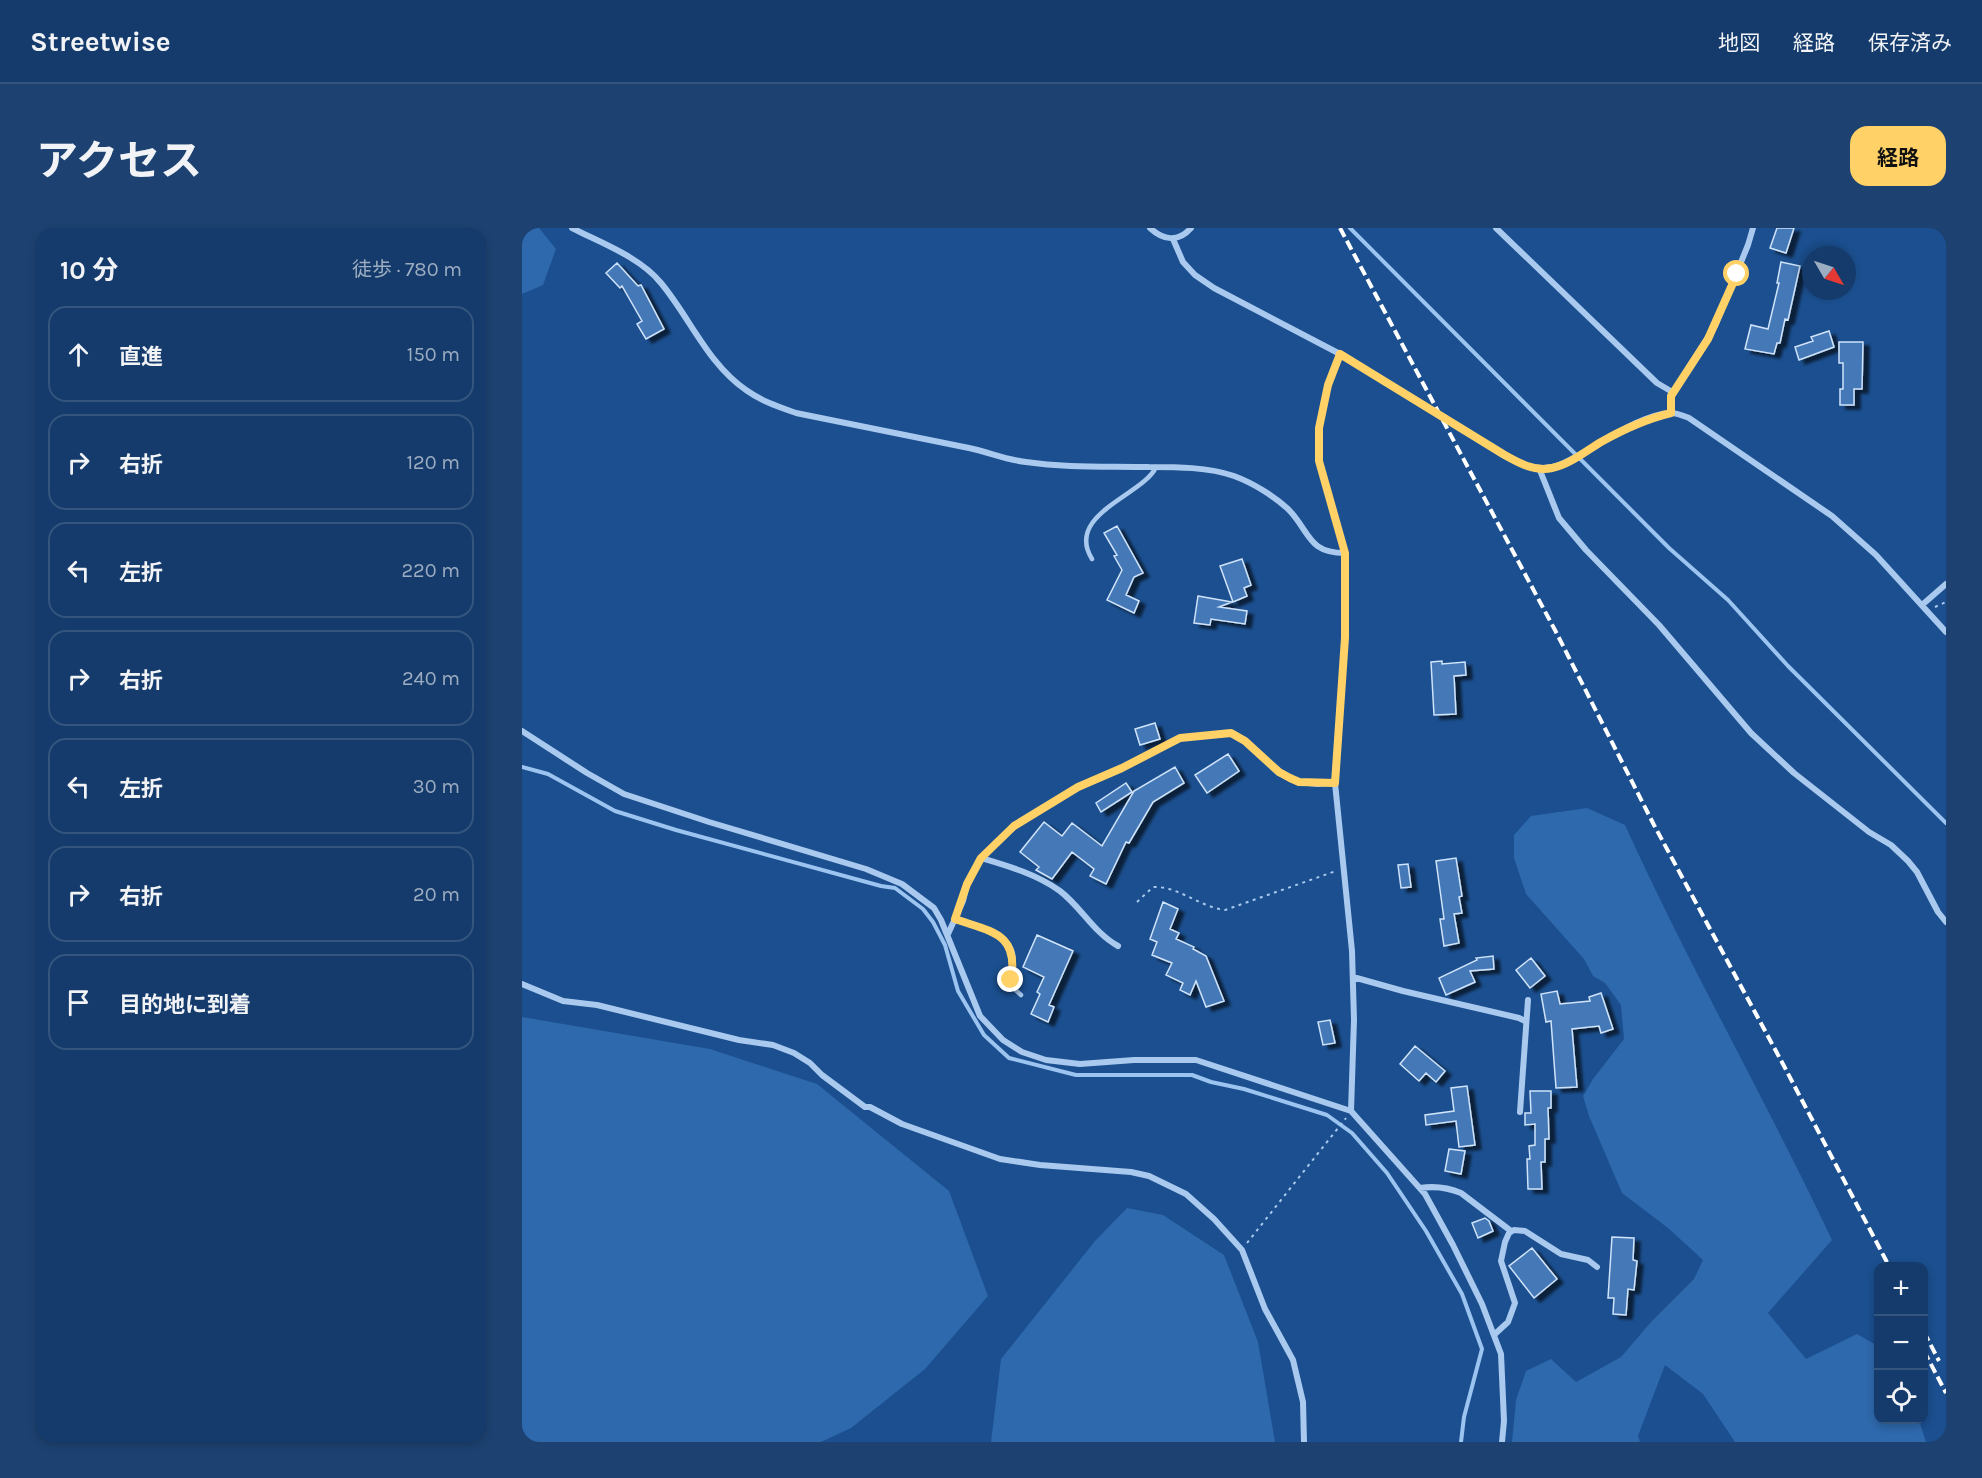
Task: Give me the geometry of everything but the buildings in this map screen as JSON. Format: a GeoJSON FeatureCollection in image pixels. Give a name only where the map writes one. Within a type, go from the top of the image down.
{"type":"FeatureCollection","features":[{"type":"Feature","properties":{"kind":"street"},"geometry":{"type":"LineString","coordinates":[[572,228],[618,251],[656,278],[723,369],[746,390],[769,403],[796,413],[984,451],[1024,462],[1085,467],[1156,467],[1221,472],[1238,478],[1275,498],[1319,547],[1329,553],[1345,553]]}},
{"type":"Feature","properties":{"kind":"street"},"geometry":{"type":"LineString","coordinates":[[1150,228],[1158,236],[1173,239],[1188,232],[1191,228]]}},
{"type":"Feature","properties":{"kind":"street"},"geometry":{"type":"LineString","coordinates":[[1496,228],[1657,383],[1674,393]]}},
{"type":"Feature","properties":{"kind":"street"},"geometry":{"type":"LineString","coordinates":[[1671,413],[1671,396],[1715,326],[1753,228]]}},
{"type":"Feature","properties":{"kind":"street"},"geometry":{"type":"LineString","coordinates":[[1173,239],[1182,262],[1195,275],[1214,288],[1340,354],[1528,467],[1551,468],[1569,461],[1629,427],[1650,418],[1671,413],[1689,418],[1832,516],[1876,555],[1946,632]]}},
{"type":"Feature","properties":{"kind":"street"},"geometry":{"type":"LineString","coordinates":[[1340,354],[1328,385],[1319,428],[1319,461],[1345,553],[1345,638],[1335,783],[1353,977],[1351,1111]]}},
{"type":"Feature","properties":{"kind":"street"},"geometry":{"type":"LineString","coordinates":[[1539,468],[1559,518],[1586,550],[1659,625],[1760,741],[1794,773],[1869,832],[1891,845],[1908,861],[1917,872],[1938,912],[1946,922]]}},
{"type":"Feature","properties":{"kind":"street"},"geometry":{"type":"LineString","coordinates":[[1922,605],[1946,584]]}},
{"type":"Feature","properties":{"kind":"street"},"geometry":{"type":"LineString","coordinates":[[522,731],[624,794],[866,869],[902,884],[934,908],[948,934],[980,1016],[1003,1040],[1022,1052],[1046,1060],[1080,1064],[1134,1060],[1196,1060],[1351,1111],[1420,1188],[1453,1245],[1495,1334],[1501,1354],[1504,1421],[1502,1442]]}},
{"type":"Feature","properties":{"kind":"street"},"geometry":{"type":"LineString","coordinates":[[948,934],[967,884],[981,858],[1014,826],[1078,787],[1122,768],[1180,738],[1231,733],[1245,741],[1279,772],[1290,778],[1299,782],[1335,783]]}},
{"type":"Feature","properties":{"kind":"street"},"geometry":{"type":"LineString","coordinates":[[981,858],[1017,869],[1060,891],[1101,934],[1118,946]]}},
{"type":"Feature","properties":{"kind":"street"},"geometry":{"type":"LineString","coordinates":[[1353,977],[1526,1021]]}},
{"type":"Feature","properties":{"kind":"street"},"geometry":{"type":"LineString","coordinates":[[522,984],[563,1001],[607,1007],[739,1040],[773,1045],[794,1053],[810,1063],[822,1075],[865,1107],[870,1107],[902,1124],[1000,1159],[1040,1165],[1131,1172],[1149,1176],[1186,1194],[1214,1219],[1242,1250],[1265,1309],[1293,1360],[1304,1402],[1304,1442]]}},
{"type":"Feature","properties":{"kind":"street"},"geometry":{"type":"LineString","coordinates":[[1520,1112],[1528,1000]]}},
{"type":"Feature","properties":{"kind":"street"},"geometry":{"type":"LineString","coordinates":[[1420,1188],[1452,1189],[1461,1193],[1511,1232]]}},
{"type":"Feature","properties":{"kind":"street"},"geometry":{"type":"LineString","coordinates":[[1495,1334],[1508,1322],[1515,1303],[1501,1261],[1504,1242],[1514,1230],[1525,1231],[1561,1254],[1588,1260],[1597,1267]]}},
{"type":"Feature","properties":{"kind":"lane"},"geometry":{"type":"LineString","coordinates":[[1092,559],[1088,553],[1086,539],[1092,525],[1108,507],[1151,476],[1156,467]]}},
{"type":"Feature","properties":{"kind":"lane"},"geometry":{"type":"LineString","coordinates":[[955,919],[990,931],[1008,944],[1013,954],[1012,987],[1021,995]]}},
{"type":"Feature","properties":{"kind":"path"},"geometry":{"type":"LineString","coordinates":[[1137,902],[1153,887],[1165,887],[1213,909],[1225,910],[1344,868]]}},
{"type":"Feature","properties":{"kind":"path"},"geometry":{"type":"LineString","coordinates":[[1242,1250],[1351,1111]]}},
{"type":"Feature","properties":{"kind":"shaded area"},"geometry":{"type":"Polygon","coordinates":[[[522,228],[539,228],[556,249],[543,285],[522,294],[522,228]]]}},
{"type":"Feature","properties":{"kind":"shaded area"},"geometry":{"type":"Polygon","coordinates":[[[1587,808],[1625,825],[1675,930],[1832,1240],[1768,1313],[1806,1359],[1857,1334],[1874,1344],[1874,1424],[1920,1424],[1926,1442],[1735,1442],[1703,1394],[1665,1365],[1638,1436],[1640,1442],[1512,1442],[1516,1400],[1526,1371],[1551,1359],[1576,1382],[1621,1357],[1651,1322],[1694,1279],[1703,1260],[1668,1228],[1622,1193],[1589,1116],[1583,1096],[1593,1079],[1624,1039],[1621,1005],[1605,983],[1593,976],[1584,959],[1526,894],[1514,858],[1514,835],[1531,816],[1587,808]]]}},
{"type":"Feature","properties":{"kind":"shaded area"},"geometry":{"type":"Polygon","coordinates":[[[522,1017],[710,1049],[817,1084],[949,1191],[988,1296],[925,1369],[851,1428],[821,1442],[522,1442],[522,1017]]]}},
{"type":"Feature","properties":{"kind":"shaded area"},"geometry":{"type":"Polygon","coordinates":[[[1127,1208],[1163,1215],[1224,1255],[1258,1342],[1275,1442],[991,1442],[1001,1359],[1095,1241],[1127,1208]]]}},
{"type":"Feature","properties":{"kind":"waterway"},"geometry":{"type":"LineString","coordinates":[[1350,228],[1669,548],[1728,600],[1788,666],[1946,823]]}},
{"type":"Feature","properties":{"kind":"waterway"},"geometry":{"type":"LineString","coordinates":[[522,767],[548,774],[615,811],[676,830],[895,888],[923,909],[933,922],[945,945],[958,991],[984,1035],[1009,1058],[1076,1075],[1192,1075],[1327,1115],[1352,1133],[1387,1173],[1426,1231],[1462,1294],[1482,1349],[1464,1417],[1461,1442]]}},
{"type":"Feature","properties":{"kind":"railway"},"geometry":{"type":"LineString","coordinates":[[1340,228],[1556,632],[1654,825],[1887,1262]]}},
{"type":"Feature","properties":{"kind":"railway"},"geometry":{"type":"LineString","coordinates":[[1928,1340],[1939,1361]]}},
{"type":"Feature","properties":{"kind":"railway"},"geometry":{"type":"LineString","coordinates":[[1928,1359],[1946,1393]]}},
{"type":"Feature","properties":{"kind":"route"},"geometry":{"type":"LineString","coordinates":[[1011,980],[1013,954],[1008,944],[990,931],[955,919],[967,884],[981,858],[1014,826],[1078,787],[1122,768],[1180,738],[1213,733],[1231,733],[1245,741],[1279,772],[1299,782],[1335,783],[1335,752],[1345,638],[1345,553],[1319,461],[1319,428],[1328,385],[1340,354],[1514,461],[1528,467],[1551,468],[1569,461],[1629,427],[1650,418],[1671,413],[1671,396],[1708,339],[1737,274]]}}]}
